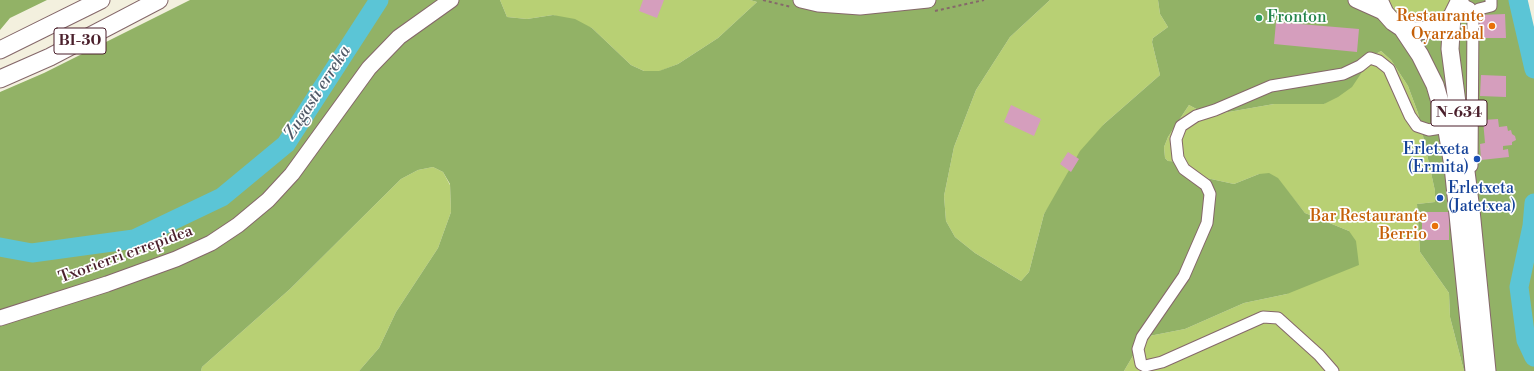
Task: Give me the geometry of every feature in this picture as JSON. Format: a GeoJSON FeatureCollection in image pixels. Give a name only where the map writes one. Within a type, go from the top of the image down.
{"type":"FeatureCollection","features":[{"type":"Feature","properties":{"kind":"highway","name":"BI-30"},"geometry":{"type":"LineString","coordinates":[[0,50],[101,0]]}},
{"type":"Feature","properties":{"kind":"highway","name":"BI-30"},"geometry":{"type":"LineString","coordinates":[[0,79],[50,56],[159,0]]}},
{"type":"Feature","properties":{"kind":"highway","name":"N-634"},"geometry":{"type":"LineString","coordinates":[[1457,6],[1450,49],[1471,210],[1487,371]]}},
{"type":"Feature","properties":{"kind":"highway"},"geometry":{"type":"LineString","coordinates":[[1402,28],[1416,31],[1429,30],[1442,25],[1457,6]]}},
{"type":"Feature","properties":{"kind":"highway","name":"N-634"},"geometry":{"type":"LineString","coordinates":[[1382,7],[1402,28],[1420,55],[1435,85],[1447,127],[1453,166],[1474,371]]}},
{"type":"Feature","properties":{"kind":"main road","name":"Txorierri errepidea"},"geometry":{"type":"LineString","coordinates":[[0,318],[107,284],[176,259],[210,243],[238,225],[268,200],[292,174],[369,68],[399,37],[451,0]]}},
{"type":"Feature","properties":{"kind":"main road"},"geometry":{"type":"LineString","coordinates":[[800,0],[818,4],[860,7],[928,0]]}},
{"type":"Feature","properties":{"kind":"main road"},"geometry":{"type":"LineString","coordinates":[[1356,0],[1382,7]]}},
{"type":"Feature","properties":{"kind":"lane"},"geometry":{"type":"LineString","coordinates":[[1473,15],[1479,9],[1491,6],[1491,0]]}},
{"type":"Feature","properties":{"kind":"lane"},"geometry":{"type":"LineString","coordinates":[[1457,6],[1470,8],[1473,15],[1471,210]]}},
{"type":"Feature","properties":{"kind":"lane"},"geometry":{"type":"LineString","coordinates":[[1333,371],[1319,355],[1278,318],[1263,317],[1162,362],[1145,366],[1141,364],[1138,349],[1142,337],[1184,276],[1207,223],[1210,194],[1206,185],[1184,169],[1178,158],[1176,139],[1181,126],[1196,116],[1215,110],[1271,86],[1343,74],[1360,66],[1370,58],[1379,61],[1389,69],[1410,116],[1417,126],[1429,130],[1447,127]]}},
{"type":"Feature","properties":{"kind":"green space"},"geometry":{"type":"Polygon","coordinates":[[[0,0],[47,0],[10,18],[0,30],[0,0]]]}},
{"type":"Feature","properties":{"kind":"green space"},"geometry":{"type":"Polygon","coordinates":[[[190,0],[500,0],[507,17],[527,19],[553,15],[575,19],[592,28],[631,65],[644,71],[659,71],[678,64],[718,38],[757,2],[750,0],[1050,0],[1010,37],[976,90],[954,147],[944,196],[946,221],[955,237],[975,253],[1021,281],[1029,272],[1044,214],[1080,151],[1104,124],[1160,75],[1152,42],[1153,38],[1168,27],[1160,14],[1158,0],[1388,0],[1397,13],[1405,19],[1423,22],[1441,15],[1451,0],[1513,0],[1534,76],[1534,371],[1464,371],[1450,317],[1449,293],[1420,252],[1417,204],[1435,202],[1435,191],[1418,113],[1408,86],[1391,60],[1381,51],[1365,60],[1362,72],[1352,87],[1338,97],[1324,104],[1274,104],[1217,114],[1202,112],[1189,105],[1168,137],[1164,147],[1165,158],[1168,161],[1185,162],[1202,177],[1234,184],[1259,174],[1269,173],[1278,178],[1305,213],[1349,231],[1356,241],[1359,265],[1287,294],[1244,303],[1185,329],[1144,337],[1124,371],[359,371],[379,348],[396,312],[438,248],[451,212],[450,184],[443,172],[433,167],[418,170],[401,179],[290,289],[202,367],[201,371],[0,371],[0,92],[44,73],[190,0]]]}},
{"type":"Feature","properties":{"kind":"green space"},"geometry":{"type":"Polygon","coordinates":[[[500,0],[750,0],[757,2],[718,38],[678,64],[660,71],[644,71],[631,65],[592,28],[553,15],[527,19],[507,17],[500,0]]]}},
{"type":"Feature","properties":{"kind":"green space"},"geometry":{"type":"Polygon","coordinates":[[[1050,0],[1158,0],[1160,14],[1168,27],[1153,38],[1152,42],[1160,75],[1104,124],[1044,214],[1029,272],[1021,281],[975,253],[955,237],[946,221],[944,196],[954,147],[976,90],[1010,37],[1050,0]]]}},
{"type":"Feature","properties":{"kind":"green space"},"geometry":{"type":"Polygon","coordinates":[[[1388,0],[1451,0],[1441,15],[1423,22],[1405,19],[1397,13],[1388,0]]]}},
{"type":"Feature","properties":{"kind":"green space"},"geometry":{"type":"Polygon","coordinates":[[[1381,51],[1391,60],[1408,86],[1418,113],[1435,191],[1435,202],[1417,204],[1420,252],[1449,293],[1450,317],[1464,371],[1124,371],[1144,337],[1185,329],[1244,303],[1287,294],[1349,231],[1305,213],[1277,178],[1259,174],[1234,184],[1202,177],[1185,162],[1168,161],[1165,158],[1164,147],[1168,137],[1189,105],[1202,112],[1217,114],[1274,104],[1324,104],[1365,60],[1381,51]]]}},
{"type":"Feature","properties":{"kind":"green space"},"geometry":{"type":"Polygon","coordinates":[[[433,167],[443,172],[450,185],[451,212],[438,248],[396,312],[379,348],[359,371],[201,371],[202,367],[290,289],[401,179],[418,170],[433,167]]]}},
{"type":"Feature","properties":{"kind":"building"},"geometry":{"type":"Polygon","coordinates":[[[643,0],[664,0],[657,18],[639,11],[643,0]]]}},
{"type":"Feature","properties":{"kind":"building","name":"Restaurante Oyarzabal"},"geometry":{"type":"Polygon","coordinates":[[[1505,14],[1506,38],[1479,38],[1479,15],[1505,14]]]}},
{"type":"Feature","properties":{"kind":"building"},"geometry":{"type":"Polygon","coordinates":[[[1276,22],[1359,29],[1357,52],[1274,44],[1276,22]]]}},
{"type":"Feature","properties":{"kind":"building"},"geometry":{"type":"Polygon","coordinates":[[[1481,75],[1506,76],[1506,97],[1480,96],[1481,75]]]}},
{"type":"Feature","properties":{"kind":"building"},"geometry":{"type":"Polygon","coordinates":[[[1011,105],[1041,119],[1034,136],[1004,122],[1011,105]]]}},
{"type":"Feature","properties":{"kind":"building"},"geometry":{"type":"Polygon","coordinates":[[[1498,119],[1499,127],[1507,126],[1508,131],[1511,130],[1512,134],[1515,136],[1516,140],[1512,142],[1512,145],[1503,146],[1503,150],[1508,149],[1509,157],[1481,160],[1480,144],[1485,143],[1483,120],[1498,119]]]}},
{"type":"Feature","properties":{"kind":"building"},"geometry":{"type":"Polygon","coordinates":[[[1068,152],[1079,159],[1071,172],[1060,164],[1068,152]]]}},
{"type":"Feature","properties":{"kind":"building","name":"Bar Restaurante Berrio"},"geometry":{"type":"Polygon","coordinates":[[[1422,212],[1449,212],[1449,240],[1422,240],[1422,212]]]}},
{"type":"Feature","properties":{"kind":"waterway","name":"Zugasti erreka"},"geometry":{"type":"LineString","coordinates":[[0,247],[32,253],[134,239],[222,197],[286,144],[379,0]]}},
{"type":"Feature","properties":{"kind":"waterway"},"geometry":{"type":"LineString","coordinates":[[1518,0],[1534,69]]}},
{"type":"Feature","properties":{"kind":"waterway"},"geometry":{"type":"LineString","coordinates":[[1534,203],[1532,226],[1519,287],[1526,340],[1534,357]]}},
{"type":"Feature","properties":{"kind":"place","name":"Fronton"},"geometry":{"type":"Point","coordinates":[1259,18]}},
{"type":"Feature","properties":{"kind":"place","name":"Restaurante Oyarzabal"},"geometry":{"type":"Point","coordinates":[1492,26]}},
{"type":"Feature","properties":{"kind":"place","name":"Erletxeta (Ermita)"},"geometry":{"type":"Point","coordinates":[1477,159]}},
{"type":"Feature","properties":{"kind":"place","name":"Erletxeta (Jatetxea)"},"geometry":{"type":"Point","coordinates":[1440,198]}},
{"type":"Feature","properties":{"kind":"place","name":"Bar Restaurante Berrio"},"geometry":{"type":"Point","coordinates":[1435,226]}}]}
